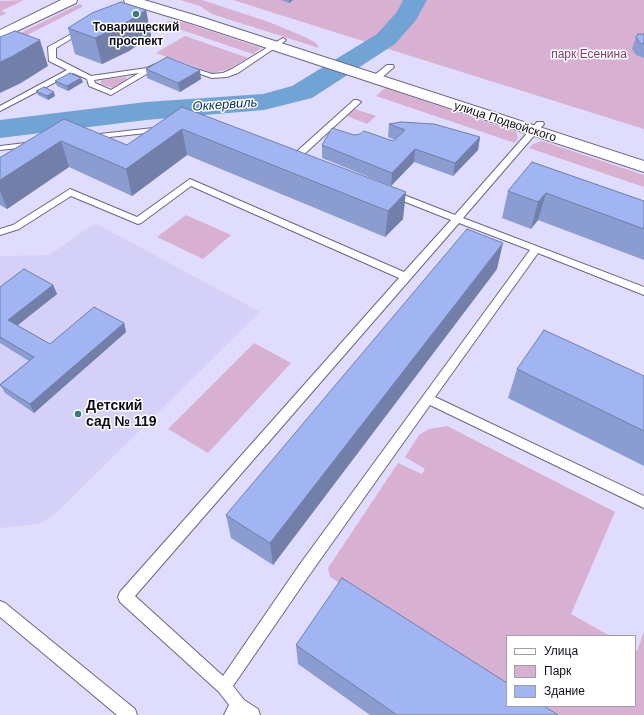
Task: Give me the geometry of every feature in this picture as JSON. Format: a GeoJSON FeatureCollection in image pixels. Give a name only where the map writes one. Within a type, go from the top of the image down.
{"type":"FeatureCollection","features":[{"type":"Feature","properties":{"kind":"street"},"geometry":{"type":"LineString","coordinates":[[0,23],[48,0]]}},
{"type":"Feature","properties":{"kind":"street"},"geometry":{"type":"LineString","coordinates":[[0,35],[71,0]]}},
{"type":"Feature","properties":{"kind":"street"},"geometry":{"type":"LineString","coordinates":[[130,0],[278,43]]}},
{"type":"Feature","properties":{"kind":"street"},"geometry":{"type":"LineString","coordinates":[[166,0],[278,43]]}},
{"type":"Feature","properties":{"kind":"street","name":"улица Подвойского"},"geometry":{"type":"LineString","coordinates":[[278,43],[378,73],[537,128],[644,168]]}},
{"type":"Feature","properties":{"kind":"street","name":"улица Подвойского"},"geometry":{"type":"LineString","coordinates":[[537,128],[644,158]]}},
{"type":"Feature","properties":{"kind":"lane"},"geometry":{"type":"LineString","coordinates":[[89,26],[52,47],[52,60],[90,78],[150,70]]}},
{"type":"Feature","properties":{"kind":"lane"},"geometry":{"type":"LineString","coordinates":[[180,66],[212,76],[224,75],[235,71],[278,43]]}},
{"type":"Feature","properties":{"kind":"lane"},"geometry":{"type":"LineString","coordinates":[[90,78],[92,84],[111,93],[166,60]]}},
{"type":"Feature","properties":{"kind":"lane"},"geometry":{"type":"LineString","coordinates":[[0,108],[73,70]]}},
{"type":"Feature","properties":{"kind":"lane"},"geometry":{"type":"LineString","coordinates":[[297,156],[357,102]]}},
{"type":"Feature","properties":{"kind":"lane"},"geometry":{"type":"LineString","coordinates":[[79,139],[171,128]]}},
{"type":"Feature","properties":{"kind":"lane"},"geometry":{"type":"LineString","coordinates":[[252,715],[236,710],[224,687],[125,597],[537,128]]}},
{"type":"Feature","properties":{"kind":"lane"},"geometry":{"type":"LineString","coordinates":[[145,138],[157,130]]}},
{"type":"Feature","properties":{"kind":"lane"},"geometry":{"type":"LineString","coordinates":[[95,137],[107,143]]}},
{"type":"Feature","properties":{"kind":"lane"},"geometry":{"type":"LineString","coordinates":[[0,148],[41,145],[29,154]]}},
{"type":"Feature","properties":{"kind":"lane"},"geometry":{"type":"LineString","coordinates":[[0,232],[16,227],[70,192],[138,220],[190,182],[407,277]]}},
{"type":"Feature","properties":{"kind":"lane"},"geometry":{"type":"LineString","coordinates":[[385,190],[644,291]]}},
{"type":"Feature","properties":{"kind":"lane"},"geometry":{"type":"LineString","coordinates":[[224,687],[305,569],[536,249]]}},
{"type":"Feature","properties":{"kind":"lane"},"geometry":{"type":"LineString","coordinates":[[428,399],[644,502]]}},
{"type":"Feature","properties":{"kind":"lane"},"geometry":{"type":"LineString","coordinates":[[0,608],[129,715]]}},
{"type":"Feature","properties":{"kind":"shaded area","name":"Детский сад № 119"},"geometry":{"type":"Polygon","coordinates":[[[95,223],[260,312],[53,516],[39,524],[0,528],[0,256],[49,255],[95,223]]]}},
{"type":"Feature","properties":{"kind":"green space"},"geometry":{"type":"Polygon","coordinates":[[[24,0],[1,11],[7,13],[0,16],[0,1],[24,0]]]}},
{"type":"Feature","properties":{"kind":"green space"},"geometry":{"type":"Polygon","coordinates":[[[180,0],[202,0],[269,22],[305,37],[316,43],[319,48],[212,14],[200,6],[180,0]]]}},
{"type":"Feature","properties":{"kind":"green space","name":"парк Есенина"},"geometry":{"type":"Polygon","coordinates":[[[233,0],[644,0],[644,129],[401,53],[233,0]]]}},
{"type":"Feature","properties":{"kind":"green space"},"geometry":{"type":"Polygon","coordinates":[[[79,4],[82,5],[82,7],[0,49],[0,43],[79,4]]]}},
{"type":"Feature","properties":{"kind":"green space"},"geometry":{"type":"Polygon","coordinates":[[[168,21],[186,23],[261,48],[253,54],[164,24],[168,21]]]}},
{"type":"Feature","properties":{"kind":"green space"},"geometry":{"type":"Polygon","coordinates":[[[185,36],[248,58],[229,69],[213,73],[156,53],[185,36]]]}},
{"type":"Feature","properties":{"kind":"green space"},"geometry":{"type":"Polygon","coordinates":[[[126,77],[127,81],[113,88],[101,84],[101,80],[126,77]]]}},
{"type":"Feature","properties":{"kind":"green space"},"geometry":{"type":"Polygon","coordinates":[[[385,88],[516,132],[518,138],[515,143],[376,96],[385,88]]]}},
{"type":"Feature","properties":{"kind":"green space"},"geometry":{"type":"Polygon","coordinates":[[[355,109],[376,116],[367,124],[347,116],[355,109]]]}},
{"type":"Feature","properties":{"kind":"green space"},"geometry":{"type":"Polygon","coordinates":[[[542,141],[644,175],[644,187],[529,148],[533,144],[542,141]]]}},
{"type":"Feature","properties":{"kind":"green space"},"geometry":{"type":"Polygon","coordinates":[[[186,215],[231,235],[203,259],[157,237],[186,215]]]}},
{"type":"Feature","properties":{"kind":"green space"},"geometry":{"type":"Polygon","coordinates":[[[254,343],[291,363],[208,453],[168,429],[254,343]]]}},
{"type":"Feature","properties":{"kind":"green space"},"geometry":{"type":"Polygon","coordinates":[[[447,426],[615,512],[571,614],[608,635],[506,635],[506,687],[330,577],[328,568],[398,463],[422,474],[425,469],[405,457],[419,435],[429,429],[447,426]]]}},
{"type":"Feature","properties":{"kind":"green space"},"geometry":{"type":"Polygon","coordinates":[[[644,632],[644,715],[550,715],[537,707],[636,707],[637,651],[644,632]]]}},
{"type":"Feature","properties":{"kind":"building"},"geometry":{"type":"Polygon","coordinates":[[[121,2],[146,10],[124,24],[95,38],[68,28],[92,13],[121,2]]]}},
{"type":"Feature","properties":{"kind":"building"},"geometry":{"type":"Polygon","coordinates":[[[15,31],[40,40],[0,62],[0,37],[15,31]]]}},
{"type":"Feature","properties":{"kind":"building"},"geometry":{"type":"Polygon","coordinates":[[[638,34],[644,34],[644,44],[640,43],[636,37],[638,34]]]}},
{"type":"Feature","properties":{"kind":"building"},"geometry":{"type":"Polygon","coordinates":[[[167,57],[200,70],[178,83],[146,69],[167,57]]]}},
{"type":"Feature","properties":{"kind":"building"},"geometry":{"type":"Polygon","coordinates":[[[70,73],[81,78],[67,86],[55,81],[70,73]]]}},
{"type":"Feature","properties":{"kind":"building"},"geometry":{"type":"Polygon","coordinates":[[[44,87],[54,92],[47,96],[36,91],[44,87]]]}},
{"type":"Feature","properties":{"kind":"building"},"geometry":{"type":"Polygon","coordinates":[[[182,107],[406,192],[388,211],[182,129],[126,169],[61,141],[0,180],[0,157],[64,119],[127,145],[182,107]]]}},
{"type":"Feature","properties":{"kind":"building"},"geometry":{"type":"Polygon","coordinates":[[[401,122],[434,124],[480,137],[455,163],[415,149],[392,173],[322,145],[332,128],[354,135],[360,134],[364,131],[393,141],[405,130],[389,124],[401,122]]]}},
{"type":"Feature","properties":{"kind":"building"},"geometry":{"type":"Polygon","coordinates":[[[532,162],[644,201],[644,229],[546,193],[538,202],[508,191],[532,162]]]}},
{"type":"Feature","properties":{"kind":"building"},"geometry":{"type":"Polygon","coordinates":[[[467,229],[503,243],[270,543],[226,515],[467,229]]]}},
{"type":"Feature","properties":{"kind":"building"},"geometry":{"type":"Polygon","coordinates":[[[24,269],[53,285],[8,320],[50,344],[94,307],[124,323],[30,404],[0,385],[34,357],[0,337],[0,287],[24,269]]]}},
{"type":"Feature","properties":{"kind":"building"},"geometry":{"type":"Polygon","coordinates":[[[544,330],[644,376],[644,431],[517,369],[544,330]]]}},
{"type":"Feature","properties":{"kind":"building"},"geometry":{"type":"Polygon","coordinates":[[[342,578],[506,682],[506,707],[546,707],[558,715],[397,715],[296,645],[342,578]]]}},
{"type":"Feature","properties":{"kind":"waterway","name":"Оккервиль"},"geometry":{"type":"LineString","coordinates":[[0,129],[146,111],[264,102],[302,92],[386,39],[408,15],[415,0]]}},
{"type":"Feature","properties":{"kind":"place","name":"Товарищеский проспект"},"geometry":{"type":"Point","coordinates":[136,14]}},
{"type":"Feature","properties":{"kind":"place","name":"Детский сад № 119"},"geometry":{"type":"Point","coordinates":[78,414]}}]}
